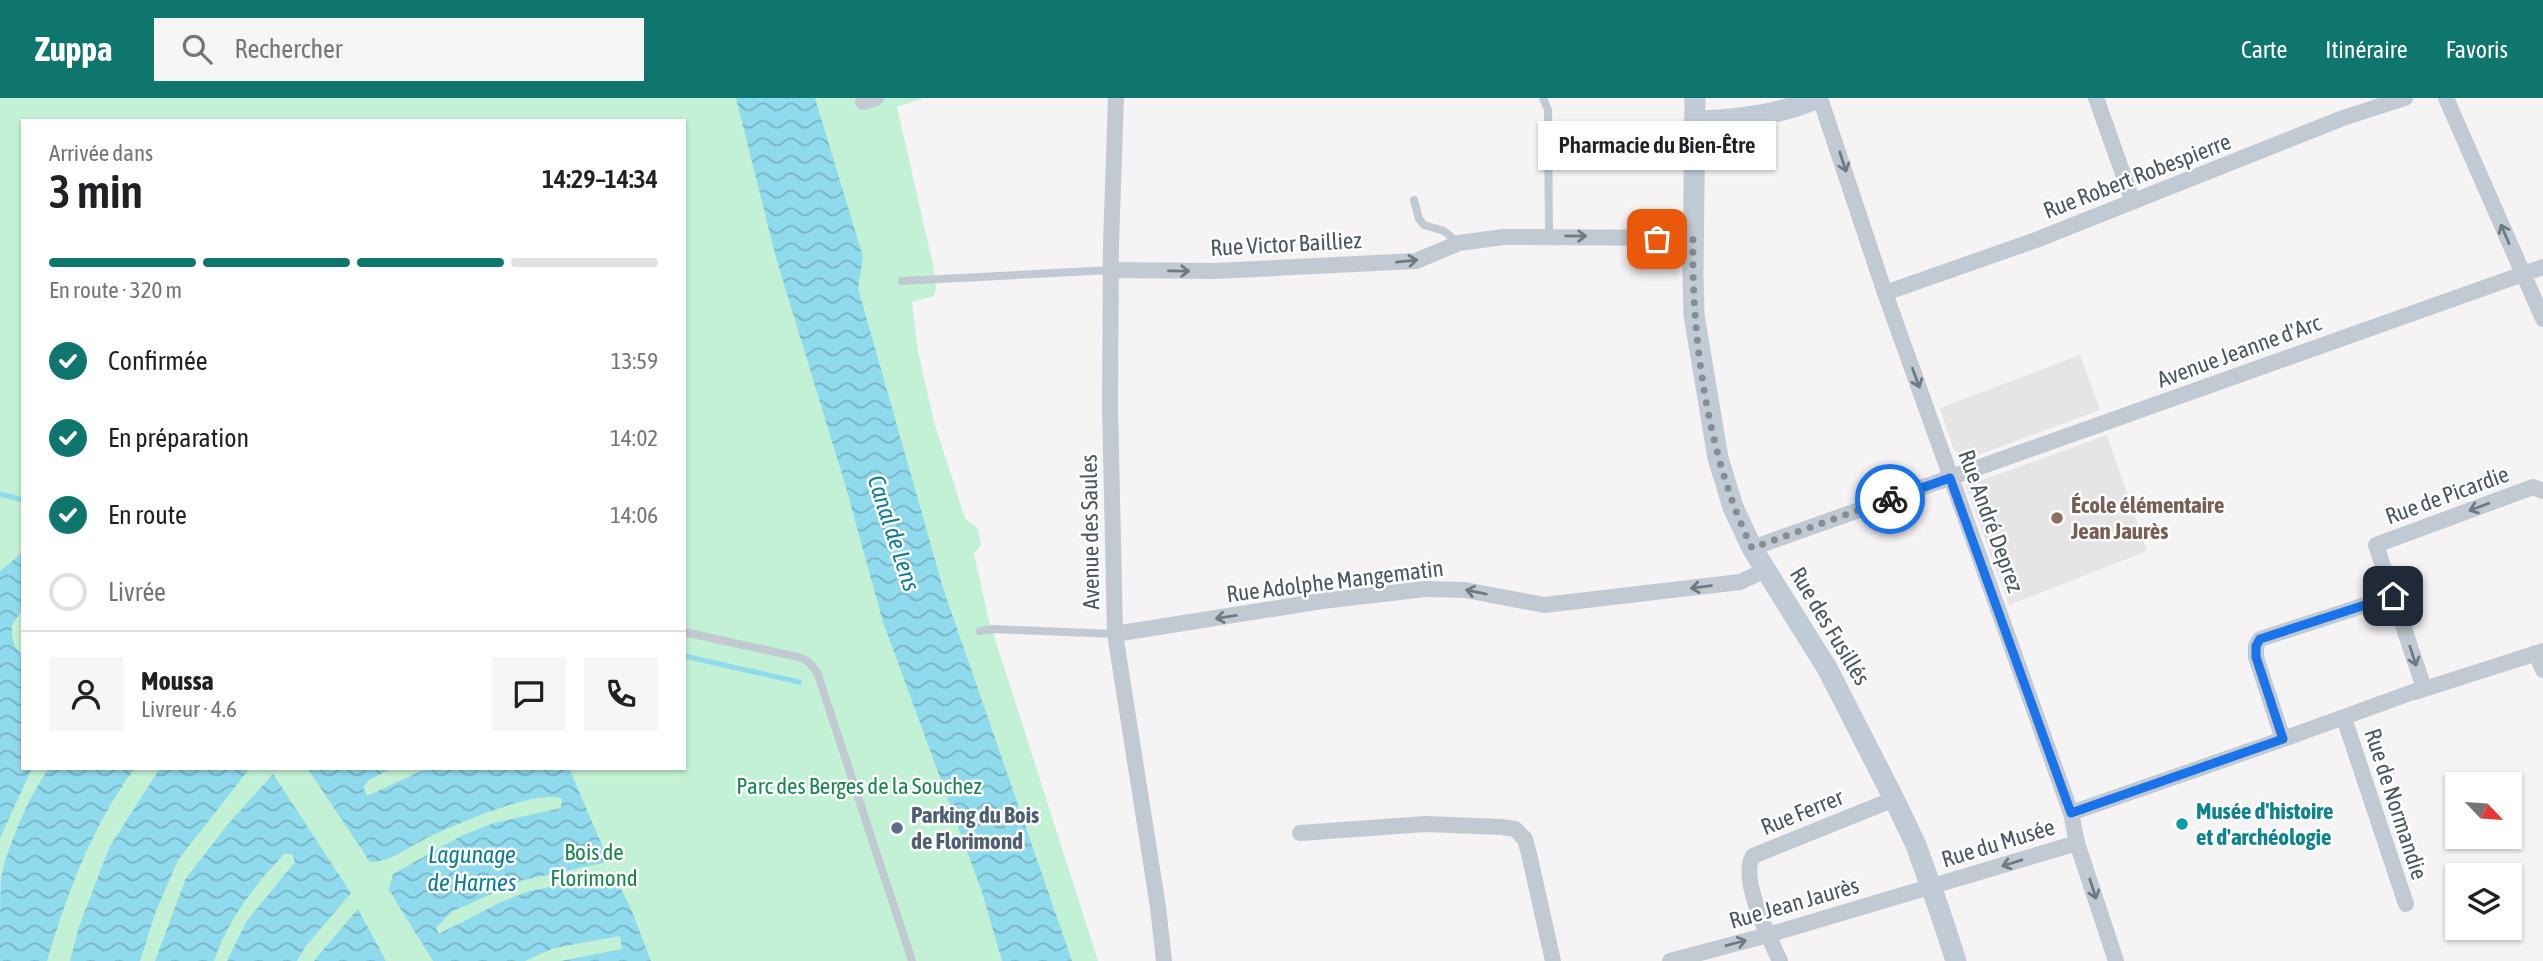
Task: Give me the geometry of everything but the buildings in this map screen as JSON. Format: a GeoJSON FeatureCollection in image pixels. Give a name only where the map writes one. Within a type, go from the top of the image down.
{"type":"FeatureCollection","features":[{"type":"Feature","properties":{"kind":"main road","name":"Rue des Fusillés"},"geometry":{"type":"LineString","coordinates":[[1695,98],[1695,315],[1718,458],[1733,507],[1752,548],[1827,668],[1916,845],[1956,961]]}},
{"type":"Feature","properties":{"kind":"main road"},"geometry":{"type":"LineString","coordinates":[[1694,121],[1733,118],[1788,108],[1818,98]]}},
{"type":"Feature","properties":{"kind":"street","name":"Avenue des Saules"},"geometry":{"type":"LineString","coordinates":[[1116,98],[1110,406],[1115,634],[1164,961]]}},
{"type":"Feature","properties":{"kind":"street","name":"Rue André Deprez"},"geometry":{"type":"LineString","coordinates":[[1818,98],[1950,478],[2071,813],[2077,843],[2116,961]]}},
{"type":"Feature","properties":{"kind":"street"},"geometry":{"type":"LineString","coordinates":[[2096,98],[2133,202]]}},
{"type":"Feature","properties":{"kind":"street","name":"Rue Robert Robespierre"},"geometry":{"type":"LineString","coordinates":[[1885,293],[2133,202],[2343,118],[2405,98]]}},
{"type":"Feature","properties":{"kind":"street"},"geometry":{"type":"LineString","coordinates":[[2446,98],[2543,319]]}},
{"type":"Feature","properties":{"kind":"street","name":"Rue Victor Bailliez"},"geometry":{"type":"LineString","coordinates":[[1111,271],[1215,271],[1416,261],[1459,243],[1503,237],[1693,238]]}},
{"type":"Feature","properties":{"kind":"street","name":"Avenue Jeanne d'Arc"},"geometry":{"type":"LineString","coordinates":[[1752,548],[2543,267]]}},
{"type":"Feature","properties":{"kind":"street","name":"Rue de Picardie"},"geometry":{"type":"LineString","coordinates":[[2424,688],[2376,545],[2533,487],[2543,491]]}},
{"type":"Feature","properties":{"kind":"street","name":"Rue Adolphe Mangematin"},"geometry":{"type":"LineString","coordinates":[[1115,634],[1322,601],[1425,589],[1465,590],[1544,605],[1740,582],[1766,570]]}},
{"type":"Feature","properties":{"kind":"street"},"geometry":{"type":"LineString","coordinates":[[2283,739],[2256,657],[2256,646],[2260,639],[2393,596]]}},
{"type":"Feature","properties":{"kind":"street"},"geometry":{"type":"LineString","coordinates":[[2283,739],[2424,688],[2540,652],[2543,670]]}},
{"type":"Feature","properties":{"kind":"street"},"geometry":{"type":"LineString","coordinates":[[2071,813],[2424,688]]}},
{"type":"Feature","properties":{"kind":"street","name":"Rue de Normandie"},"geometry":{"type":"LineString","coordinates":[[2344,718],[2406,904]]}},
{"type":"Feature","properties":{"kind":"street","name":"Rue Ferrer"},"geometry":{"type":"LineString","coordinates":[[1780,961],[1748,877],[1748,864],[1753,856],[1894,799]]}},
{"type":"Feature","properties":{"kind":"street"},"geometry":{"type":"LineString","coordinates":[[1300,833],[1435,824],[1514,829],[1525,839],[1530,853],[1553,961]]}},
{"type":"Feature","properties":{"kind":"street","name":"Rue du Musée"},"geometry":{"type":"LineString","coordinates":[[1931,887],[2077,843]]}},
{"type":"Feature","properties":{"kind":"street","name":"Rue Jean Jaurès"},"geometry":{"type":"LineString","coordinates":[[1670,961],[1931,887]]}},
{"type":"Feature","properties":{"kind":"lane"},"geometry":{"type":"LineString","coordinates":[[1543,98],[1548,110],[1549,236]]}},
{"type":"Feature","properties":{"kind":"lane"},"geometry":{"type":"LineString","coordinates":[[1414,200],[1419,219],[1424,225],[1444,231],[1459,243]]}},
{"type":"Feature","properties":{"kind":"lane"},"geometry":{"type":"LineString","coordinates":[[902,281],[1111,271]]}},
{"type":"Feature","properties":{"kind":"lane"},"geometry":{"type":"LineString","coordinates":[[980,631],[993,629],[1115,634]]}},
{"type":"Feature","properties":{"kind":"lane"},"geometry":{"type":"LineString","coordinates":[[686,632],[798,657],[808,661],[817,672],[912,961]]}},
{"type":"Feature","properties":{"kind":"shaded area","name":"École élémentaire Jean Jaurès"},"geometry":{"type":"Polygon","coordinates":[[[2080,355],[2100,410],[1970,458],[1954,450],[1940,408],[2080,355]]]}},
{"type":"Feature","properties":{"kind":"shaded area","name":"École élémentaire Jean Jaurès"},"geometry":{"type":"Polygon","coordinates":[[[2107,435],[2147,551],[2009,605],[1966,486],[2107,435]]]}},
{"type":"Feature","properties":{"kind":"green space","name":"Parc des Berges de la Souchez"},"geometry":{"type":"Polygon","coordinates":[[[0,98],[924,98],[897,107],[934,269],[936,289],[934,296],[912,302],[918,351],[934,422],[965,518],[978,529],[981,546],[974,553],[988,617],[1098,961],[0,961],[0,98]]]}},
{"type":"Feature","properties":{"kind":"water","name":"Canal de Lens"},"geometry":{"type":"Polygon","coordinates":[[[736,98],[815,98],[863,257],[858,288],[943,588],[1072,961],[1002,961],[982,892],[883,622],[845,484],[776,258],[736,98]]]}},
{"type":"Feature","properties":{"kind":"water"},"geometry":{"type":"Polygon","coordinates":[[[21,554],[21,611],[12,625],[12,636],[15,647],[21,654],[21,770],[31,770],[0,838],[0,571],[21,554]]]}},
{"type":"Feature","properties":{"kind":"water"},"geometry":{"type":"Polygon","coordinates":[[[48,770],[134,770],[106,813],[82,861],[47,961],[0,961],[1,879],[4,866],[27,806],[48,770]]]}},
{"type":"Feature","properties":{"kind":"water"},"geometry":{"type":"Polygon","coordinates":[[[159,770],[248,770],[178,860],[156,911],[140,961],[70,961],[79,927],[109,848],[159,770]]]}},
{"type":"Feature","properties":{"kind":"water","name":"Lagunage de Harnes"},"geometry":{"type":"Polygon","coordinates":[[[309,770],[388,770],[369,780],[363,787],[367,796],[424,770],[570,770],[607,857],[603,863],[523,880],[451,912],[436,928],[439,934],[501,902],[530,891],[603,876],[615,877],[631,909],[651,961],[560,961],[622,949],[620,936],[554,948],[525,961],[433,961],[389,890],[393,874],[463,835],[494,823],[561,808],[562,799],[534,799],[496,809],[457,824],[393,856],[370,862],[309,770]]]}},
{"type":"Feature","properties":{"kind":"water"},"geometry":{"type":"Polygon","coordinates":[[[273,774],[351,893],[305,947],[297,961],[227,961],[246,922],[295,862],[292,854],[284,854],[243,904],[214,961],[155,961],[186,878],[229,823],[273,774]]]}},
{"type":"Feature","properties":{"kind":"water","name":"Lagunage de Harnes"},"geometry":{"type":"Polygon","coordinates":[[[358,909],[386,961],[314,961],[317,957],[358,909]]]}},
{"type":"Feature","properties":{"kind":"waterway"},"geometry":{"type":"LineString","coordinates":[[0,494],[21,499]]}},
{"type":"Feature","properties":{"kind":"waterway"},"geometry":{"type":"LineString","coordinates":[[686,656],[799,682]]}},
{"type":"Feature","properties":{"kind":"way so far"},"geometry":{"type":"LineString","coordinates":[[1657,239],[1693,238],[1695,315],[1718,458],[1733,507],[1752,548],[1890,499]]}},
{"type":"Feature","properties":{"kind":"place","name":"Pharmacie du Bien-Être"},"geometry":{"type":"Point","coordinates":[1657,239]}},
{"type":"Feature","properties":{"kind":"place","name":"École élémentaire Jean Jaurès"},"geometry":{"type":"Point","coordinates":[2057,518]}},
{"type":"Feature","properties":{"kind":"place","name":"Musée d'histoire et d'archéologie"},"geometry":{"type":"Point","coordinates":[2182,824]}},
{"type":"Feature","properties":{"kind":"place","name":"Parking du Bois de Florimond"},"geometry":{"type":"Point","coordinates":[897,828]}},
{"type":"Feature","properties":{"kind":"route"},"geometry":{"type":"LineString","coordinates":[[1890,499],[1950,478],[2071,813],[2283,739],[2256,657],[2256,646],[2260,639],[2393,596]]}},
{"type":"Feature","properties":{"kind":"park label","name":"Bois de Florimond"},"geometry":{"type":"Point","coordinates":[594,865]}}]}
